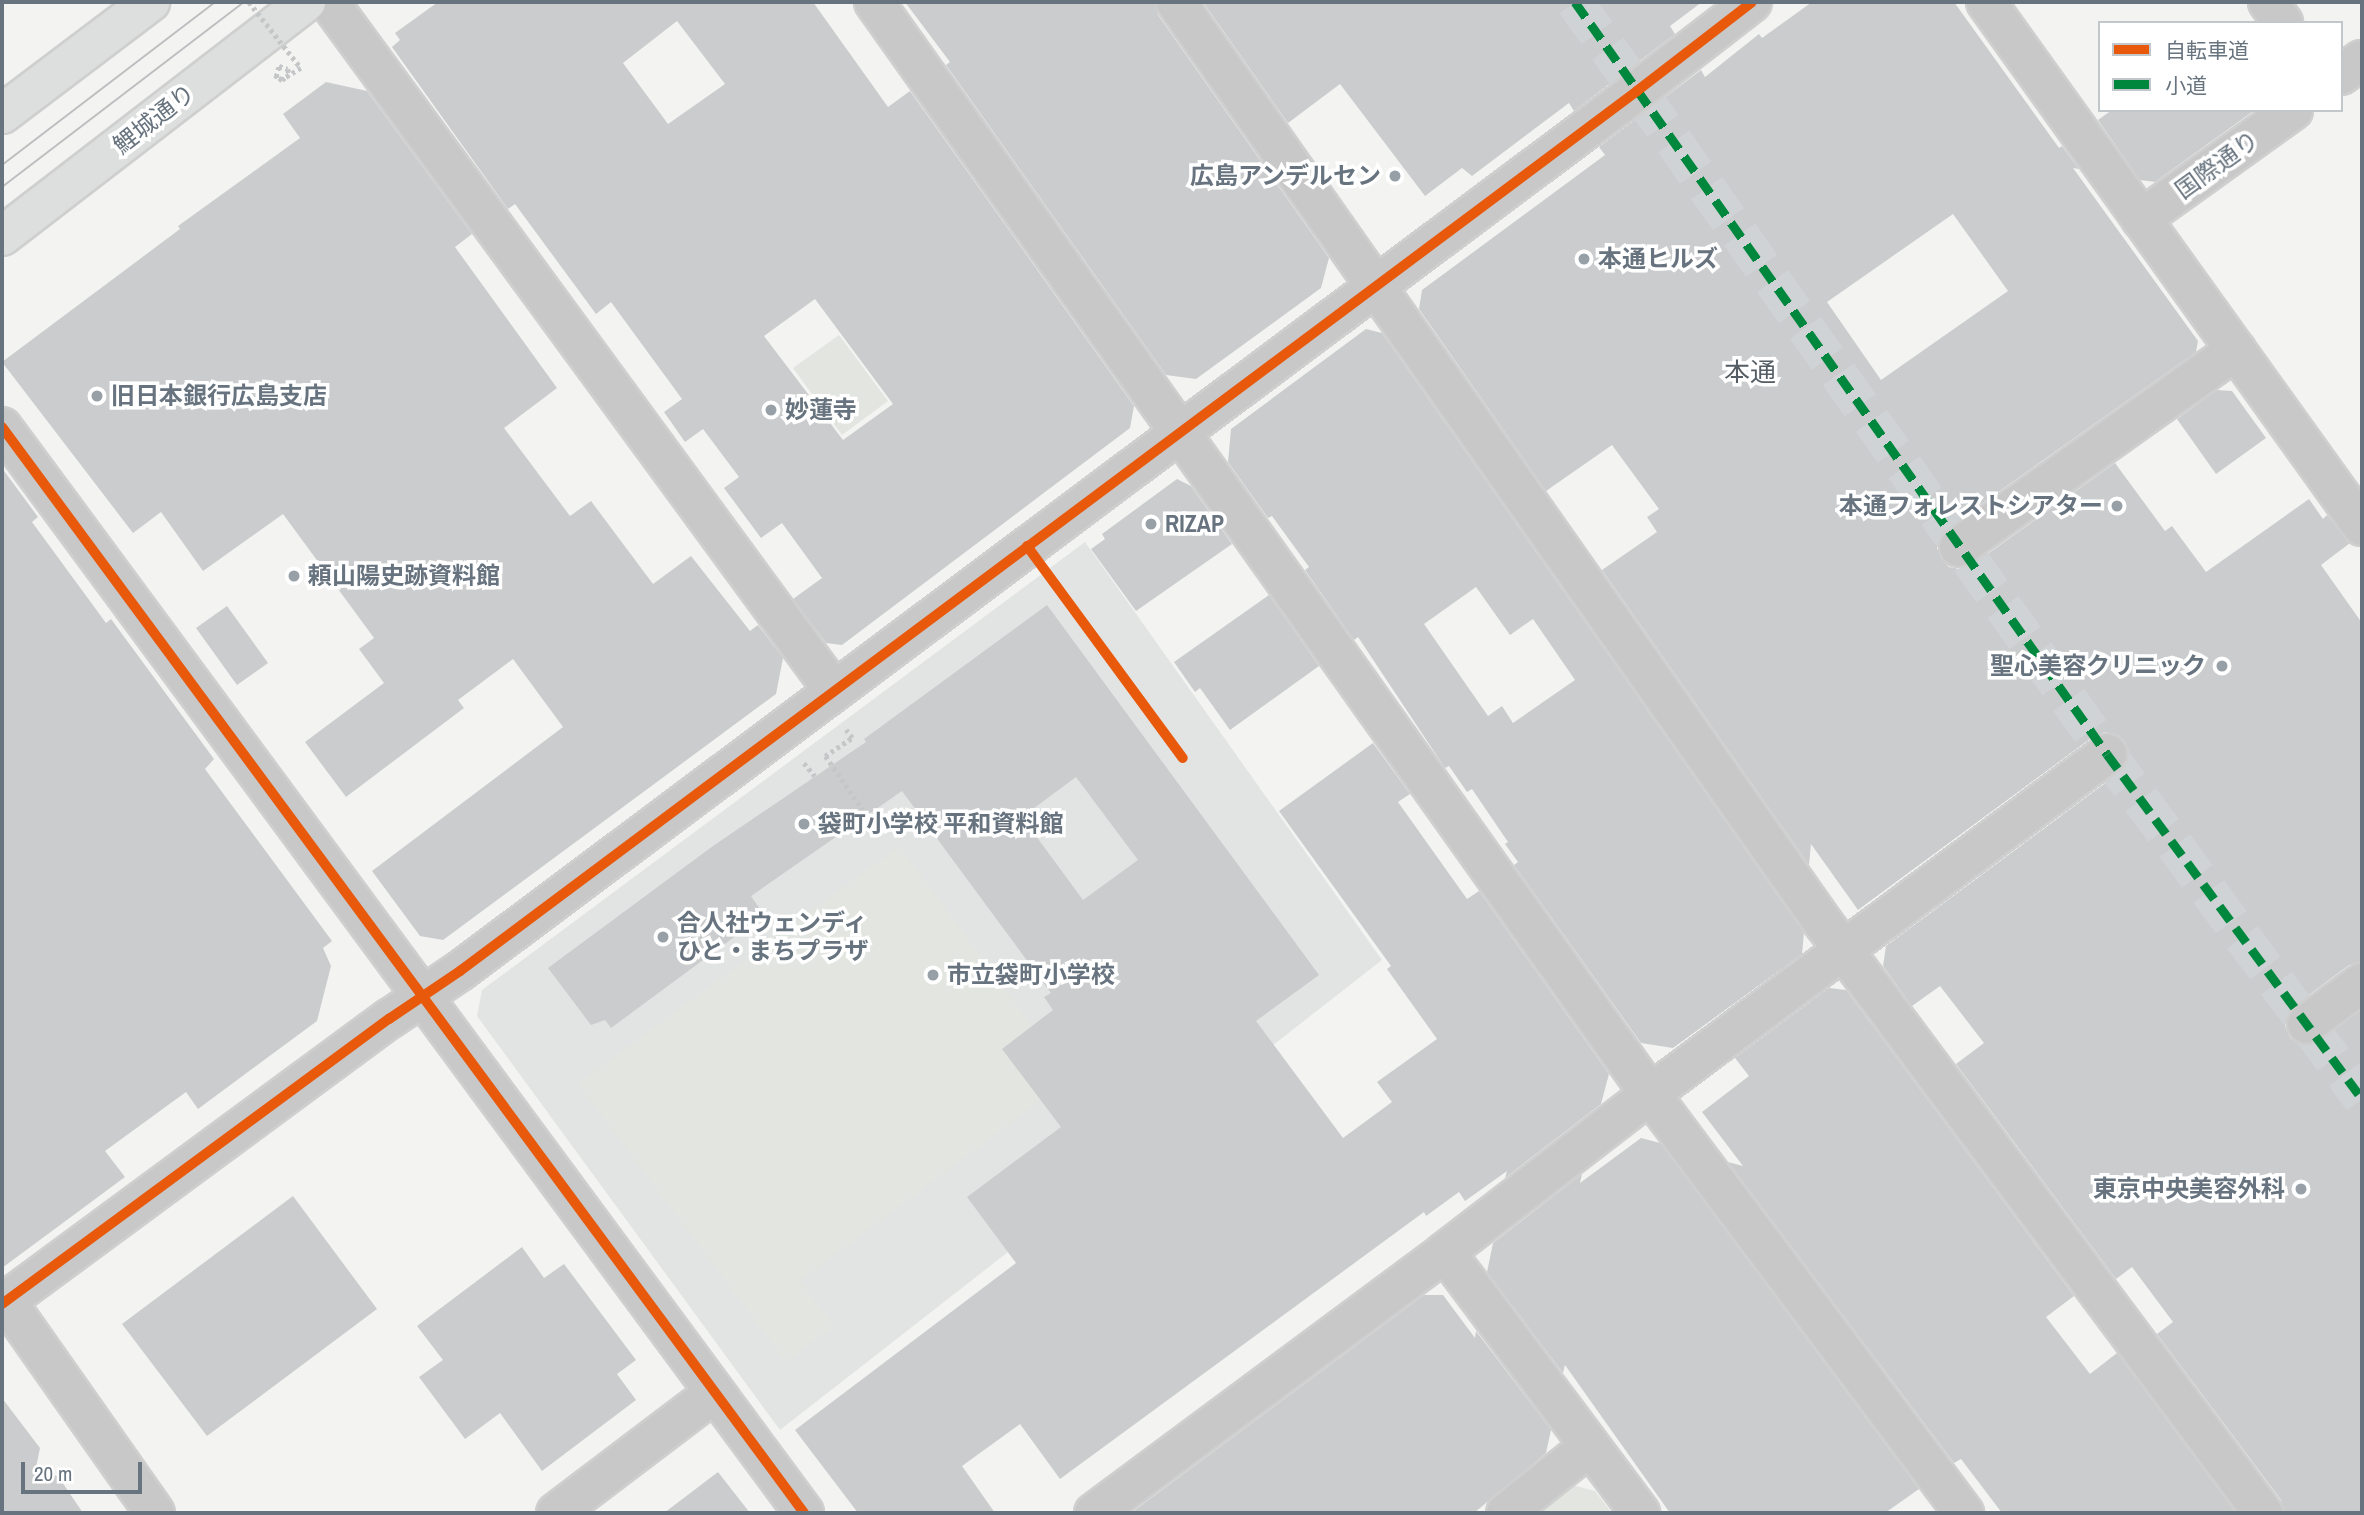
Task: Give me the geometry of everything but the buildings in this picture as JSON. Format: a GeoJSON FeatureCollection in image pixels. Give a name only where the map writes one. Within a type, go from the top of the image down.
{"type":"FeatureCollection","features":[{"type":"Feature","properties":{"kind":"highway"},"geometry":{"type":"LineString","coordinates":[[2,114],[150,2]]}},
{"type":"Feature","properties":{"kind":"highway","name":"鯉城通り"},"geometry":{"type":"LineString","coordinates":[[2,236],[306,2]]}},
{"type":"Feature","properties":{"kind":"street"},"geometry":{"type":"LineString","coordinates":[[329,2],[834,691]]}},
{"type":"Feature","properties":{"kind":"street"},"geometry":{"type":"LineString","coordinates":[[874,2],[1650,1094],[1964,1513]]}},
{"type":"Feature","properties":{"kind":"street"},"geometry":{"type":"LineString","coordinates":[[1175,2],[1843,950],[2263,1513]]}},
{"type":"Feature","properties":{"kind":"street"},"geometry":{"type":"LineString","coordinates":[[155,1513],[4,1303],[389,1019],[425,997],[1637,91],[1752,2]]}},
{"type":"Feature","properties":{"kind":"street"},"geometry":{"type":"LineString","coordinates":[[1986,2],[2362,526]]}},
{"type":"Feature","properties":{"kind":"street"},"geometry":{"type":"LineString","coordinates":[[2268,2],[2282,21]]}},
{"type":"Feature","properties":{"kind":"street"},"geometry":{"type":"LineString","coordinates":[[2343,74],[2362,60]]}},
{"type":"Feature","properties":{"kind":"street","name":"国際通り"},"geometry":{"type":"LineString","coordinates":[[2141,219],[2290,112]]}},
{"type":"Feature","properties":{"kind":"street"},"geometry":{"type":"LineString","coordinates":[[1959,547],[2236,349]]}},
{"type":"Feature","properties":{"kind":"street"},"geometry":{"type":"LineString","coordinates":[[2,427],[804,1513]]}},
{"type":"Feature","properties":{"kind":"street"},"geometry":{"type":"LineString","coordinates":[[1107,1510],[1650,1094],[2107,754]]}},
{"type":"Feature","properties":{"kind":"street"},"geometry":{"type":"LineString","coordinates":[[2306,1024],[2362,984]]}},
{"type":"Feature","properties":{"kind":"street"},"geometry":{"type":"LineString","coordinates":[[1445,1252],[1640,1513]]}},
{"type":"Feature","properties":{"kind":"street"},"geometry":{"type":"LineString","coordinates":[[556,1513],[714,1393]]}},
{"type":"Feature","properties":{"kind":"street"},"geometry":{"type":"LineString","coordinates":[[1506,1513],[1589,1447]]}},
{"type":"Feature","properties":{"kind":"path"},"geometry":{"type":"LineString","coordinates":[[249,2],[301,68],[282,80],[276,77],[279,66],[288,69],[289,74]]}},
{"type":"Feature","properties":{"kind":"path"},"geometry":{"type":"LineString","coordinates":[[839,834],[867,817],[825,757],[852,738],[845,728]]}},
{"type":"Feature","properties":{"kind":"path"},"geometry":{"type":"LineString","coordinates":[[807,766],[814,776]]}},
{"type":"Feature","properties":{"kind":"shaded area"},"geometry":{"type":"Polygon","coordinates":[[[839,335],[888,401],[842,435],[793,368],[839,335]]]}},
{"type":"Feature","properties":{"kind":"shaded area","name":"市立袋町小学校"},"geometry":{"type":"Polygon","coordinates":[[[1085,542],[1382,960],[780,1430],[477,1016],[482,990],[1085,542]]]}},
{"type":"Feature","properties":{"kind":"shaded area"},"geometry":{"type":"Polygon","coordinates":[[[899,846],[1071,1078],[800,1281],[834,1326],[786,1362],[578,1084],[899,846]]]}},
{"type":"Feature","properties":{"kind":"shaded area"},"geometry":{"type":"Polygon","coordinates":[[[1572,1485],[1595,1491],[1612,1513],[1536,1513],[1572,1485]]]}},
{"type":"Feature","properties":{"kind":"tunnel"},"geometry":{"type":"LineString","coordinates":[[1575,2],[2107,754],[2362,1099]]}},
{"type":"Feature","properties":{"kind":"tram line"},"geometry":{"type":"LineString","coordinates":[[2,165],[215,2]]}},
{"type":"Feature","properties":{"kind":"tram line"},"geometry":{"type":"LineString","coordinates":[[2,187],[244,2]]}},
{"type":"Feature","properties":{"kind":"marked path"},"geometry":{"type":"LineString","coordinates":[[1575,2],[2107,754],[2362,1099]]}},
{"type":"Feature","properties":{"kind":"cycle path"},"geometry":{"type":"LineString","coordinates":[[2,1304],[389,1019],[460,971],[1637,91],[1752,2]]}},
{"type":"Feature","properties":{"kind":"cycle path"},"geometry":{"type":"LineString","coordinates":[[2,427],[804,1513]]}},
{"type":"Feature","properties":{"kind":"cycle path"},"geometry":{"type":"LineString","coordinates":[[1027,546],[1183,758]]}},
{"type":"Feature","properties":{"kind":"place","name":"広島アンデルセン"},"geometry":{"type":"Point","coordinates":[1395,176]}},
{"type":"Feature","properties":{"kind":"place","name":"本通ヒルズ"},"geometry":{"type":"Point","coordinates":[1584,259]}},
{"type":"Feature","properties":{"kind":"place","name":"旧日本銀行広島支店"},"geometry":{"type":"Point","coordinates":[97,396]}},
{"type":"Feature","properties":{"kind":"place","name":"妙蓮寺"},"geometry":{"type":"Point","coordinates":[771,410]}},
{"type":"Feature","properties":{"kind":"place","name":"本通フォレストシアター"},"geometry":{"type":"Point","coordinates":[2117,506]}},
{"type":"Feature","properties":{"kind":"place","name":"RIZAP"},"geometry":{"type":"Point","coordinates":[1151,524]}},
{"type":"Feature","properties":{"kind":"place","name":"頼山陽史跡資料館"},"geometry":{"type":"Point","coordinates":[294,576]}},
{"type":"Feature","properties":{"kind":"place","name":"聖心美容クリニック"},"geometry":{"type":"Point","coordinates":[2222,666]}},
{"type":"Feature","properties":{"kind":"place","name":"袋町小学校 平和資料館"},"geometry":{"type":"Point","coordinates":[804,824]}},
{"type":"Feature","properties":{"kind":"place","name":"合人社ウェンディ ひと・まちプラザ"},"geometry":{"type":"Point","coordinates":[663,937]}},
{"type":"Feature","properties":{"kind":"place","name":"市立袋町小学校"},"geometry":{"type":"Point","coordinates":[933,975]}},
{"type":"Feature","properties":{"kind":"place","name":"東京中央美容外科"},"geometry":{"type":"Point","coordinates":[2301,1189]}},
{"type":"Feature","properties":{"kind":"district","name":"本通"},"geometry":{"type":"Point","coordinates":[1750,372]}}]}
